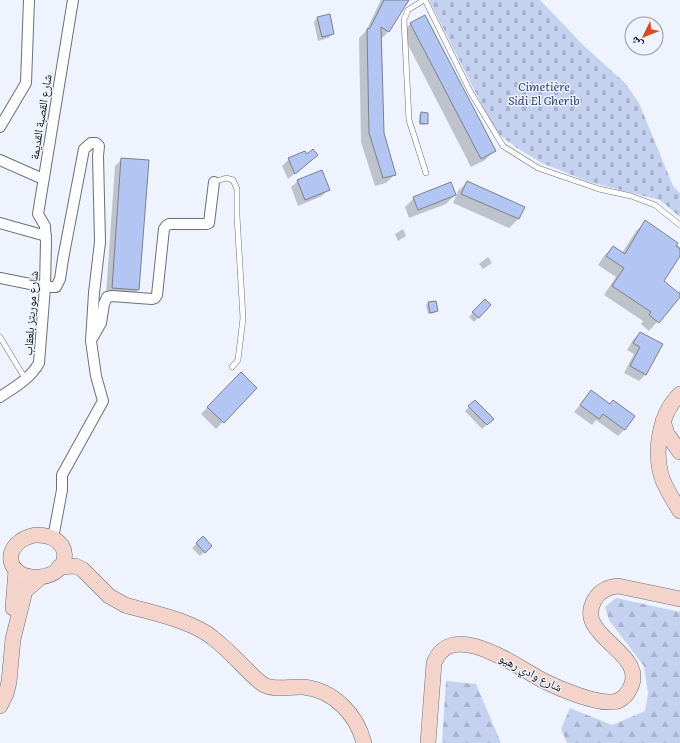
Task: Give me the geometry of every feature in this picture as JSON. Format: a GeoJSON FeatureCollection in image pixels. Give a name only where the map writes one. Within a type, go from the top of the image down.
{"type":"FeatureCollection","features":[{"type":"Feature","properties":{"kind":"street"},"geometry":{"type":"LineString","coordinates":[[0,127],[26,83],[29,0]]}},
{"type":"Feature","properties":{"kind":"street","name":"شارع القصبة القديمة"},"geometry":{"type":"LineString","coordinates":[[46,236],[45,226],[38,214],[72,0]]}},
{"type":"Feature","properties":{"kind":"street"},"geometry":{"type":"LineString","coordinates":[[0,278],[45,287],[56,287],[60,279],[84,149],[91,143],[96,143],[99,146],[100,242],[94,293],[91,341],[96,376],[103,401],[62,475],[58,542],[65,555],[63,564],[49,574],[41,577],[25,591],[13,639],[9,682],[6,694],[0,706]]}},
{"type":"Feature","properties":{"kind":"street"},"geometry":{"type":"LineString","coordinates":[[0,160],[43,179]]}},
{"type":"Feature","properties":{"kind":"street"},"geometry":{"type":"LineString","coordinates":[[91,341],[101,323],[104,304],[107,297],[155,298],[157,295],[164,229],[169,224],[209,223],[214,182]]}},
{"type":"Feature","properties":{"kind":"street"},"geometry":{"type":"LineString","coordinates":[[0,222],[46,236]]}},
{"type":"Feature","properties":{"kind":"street","name":"شارع موريتز بلعقاب"},"geometry":{"type":"LineString","coordinates":[[0,397],[26,380],[39,363],[45,287],[46,236]]}},
{"type":"Feature","properties":{"kind":"street"},"geometry":{"type":"LineString","coordinates":[[680,394],[668,408],[663,420],[660,436],[659,465],[665,486],[680,511]]}},
{"type":"Feature","properties":{"kind":"street"},"geometry":{"type":"LineString","coordinates":[[663,420],[667,434],[680,452]]}},
{"type":"Feature","properties":{"kind":"street"},"geometry":{"type":"LineString","coordinates":[[13,639],[12,625],[15,569],[10,560],[11,550],[7,548],[29,536],[41,535],[58,542],[76,555],[114,594],[140,609]]}},
{"type":"Feature","properties":{"kind":"street"},"geometry":{"type":"LineString","coordinates":[[0,558],[8,561],[15,569],[26,576],[41,577]]}},
{"type":"Feature","properties":{"kind":"street"},"geometry":{"type":"LineString","coordinates":[[60,567],[75,566],[86,572],[113,598],[125,605],[185,623],[206,633],[265,685],[274,688],[303,687],[328,695],[343,706],[352,716],[359,727],[364,743]]}},
{"type":"Feature","properties":{"kind":"street","name":"شارع وادي رهيو"},"geometry":{"type":"LineString","coordinates":[[428,743],[434,663],[436,657],[447,647],[452,645],[466,645],[487,650],[544,681],[584,696],[609,702],[616,701],[623,698],[632,685],[632,669],[628,660],[604,638],[594,624],[591,616],[597,596],[610,587],[618,586],[680,599]]}},
{"type":"Feature","properties":{"kind":"lane"},"geometry":{"type":"LineString","coordinates":[[426,173],[409,120],[404,20],[408,10],[425,0],[471,93],[504,146],[538,168],[599,189],[631,196],[654,205],[680,225]]}},
{"type":"Feature","properties":{"kind":"lane"},"geometry":{"type":"LineString","coordinates":[[214,182],[226,178],[233,180],[237,190],[243,318],[238,360],[232,367]]}},
{"type":"Feature","properties":{"kind":"lane"},"geometry":{"type":"LineString","coordinates":[[0,336],[26,380]]}},
{"type":"Feature","properties":{"kind":"green space","name":"Cimetière Sidi El Gherib"},"geometry":{"type":"Polygon","coordinates":[[[429,0],[540,0],[583,45],[625,83],[639,103],[673,186],[680,193],[680,217],[660,200],[589,182],[542,163],[517,148],[500,135],[491,123],[429,0]]]}},
{"type":"Feature","properties":{"kind":"green space"},"geometry":{"type":"Polygon","coordinates":[[[616,598],[680,612],[680,743],[567,743],[561,729],[570,708],[612,725],[645,711],[648,694],[644,666],[609,620],[605,607],[616,598]]]}},
{"type":"Feature","properties":{"kind":"green space"},"geometry":{"type":"Polygon","coordinates":[[[446,681],[476,684],[501,743],[442,743],[446,681]]]}},
{"type":"Feature","properties":{"kind":"building"},"geometry":{"type":"Polygon","coordinates":[[[384,0],[409,0],[389,32],[381,27],[384,133],[396,175],[383,178],[369,133],[367,29],[370,28],[384,0]]]}},
{"type":"Feature","properties":{"kind":"building"},"geometry":{"type":"Polygon","coordinates":[[[330,14],[334,34],[322,37],[317,17],[330,14]]]}},
{"type":"Feature","properties":{"kind":"building"},"geometry":{"type":"Polygon","coordinates":[[[425,15],[496,151],[481,159],[410,23],[425,15]]]}},
{"type":"Feature","properties":{"kind":"building"},"geometry":{"type":"Polygon","coordinates":[[[421,112],[428,113],[428,124],[420,123],[421,112]]]}},
{"type":"Feature","properties":{"kind":"building"},"geometry":{"type":"Polygon","coordinates":[[[313,149],[318,155],[295,174],[288,158],[305,151],[307,154],[313,149]]]}},
{"type":"Feature","properties":{"kind":"building"},"geometry":{"type":"Polygon","coordinates":[[[121,158],[149,160],[139,290],[112,288],[121,158]]]}},
{"type":"Feature","properties":{"kind":"building"},"geometry":{"type":"Polygon","coordinates":[[[322,170],[330,190],[305,200],[297,180],[322,170]]]}},
{"type":"Feature","properties":{"kind":"building"},"geometry":{"type":"Polygon","coordinates":[[[467,181],[525,207],[519,219],[461,194],[467,181]]]}},
{"type":"Feature","properties":{"kind":"building"},"geometry":{"type":"Polygon","coordinates":[[[451,182],[456,195],[418,210],[413,197],[451,182]]]}},
{"type":"Feature","properties":{"kind":"building"},"geometry":{"type":"Polygon","coordinates":[[[645,220],[678,243],[676,246],[680,249],[680,256],[664,281],[680,294],[680,297],[659,323],[649,315],[651,312],[612,286],[624,268],[606,256],[613,246],[625,254],[645,220]]]}},
{"type":"Feature","properties":{"kind":"building"},"geometry":{"type":"Polygon","coordinates":[[[485,299],[491,305],[479,318],[472,312],[485,299]]]}},
{"type":"Feature","properties":{"kind":"building"},"geometry":{"type":"Polygon","coordinates":[[[436,301],[438,311],[430,313],[428,302],[436,301]]]}},
{"type":"Feature","properties":{"kind":"building"},"geometry":{"type":"Polygon","coordinates":[[[640,332],[663,344],[646,375],[630,366],[640,347],[633,343],[640,332]]]}},
{"type":"Feature","properties":{"kind":"building"},"geometry":{"type":"Polygon","coordinates":[[[241,372],[257,388],[224,423],[207,407],[241,372]]]}},
{"type":"Feature","properties":{"kind":"building"},"geometry":{"type":"Polygon","coordinates":[[[591,390],[610,404],[613,400],[635,416],[625,430],[603,414],[599,419],[580,405],[591,390]]]}},
{"type":"Feature","properties":{"kind":"building"},"geometry":{"type":"Polygon","coordinates":[[[475,400],[494,419],[487,425],[468,406],[475,400]]]}},
{"type":"Feature","properties":{"kind":"building"},"geometry":{"type":"Polygon","coordinates":[[[203,536],[212,546],[205,553],[196,543],[203,536]]]}}]}
